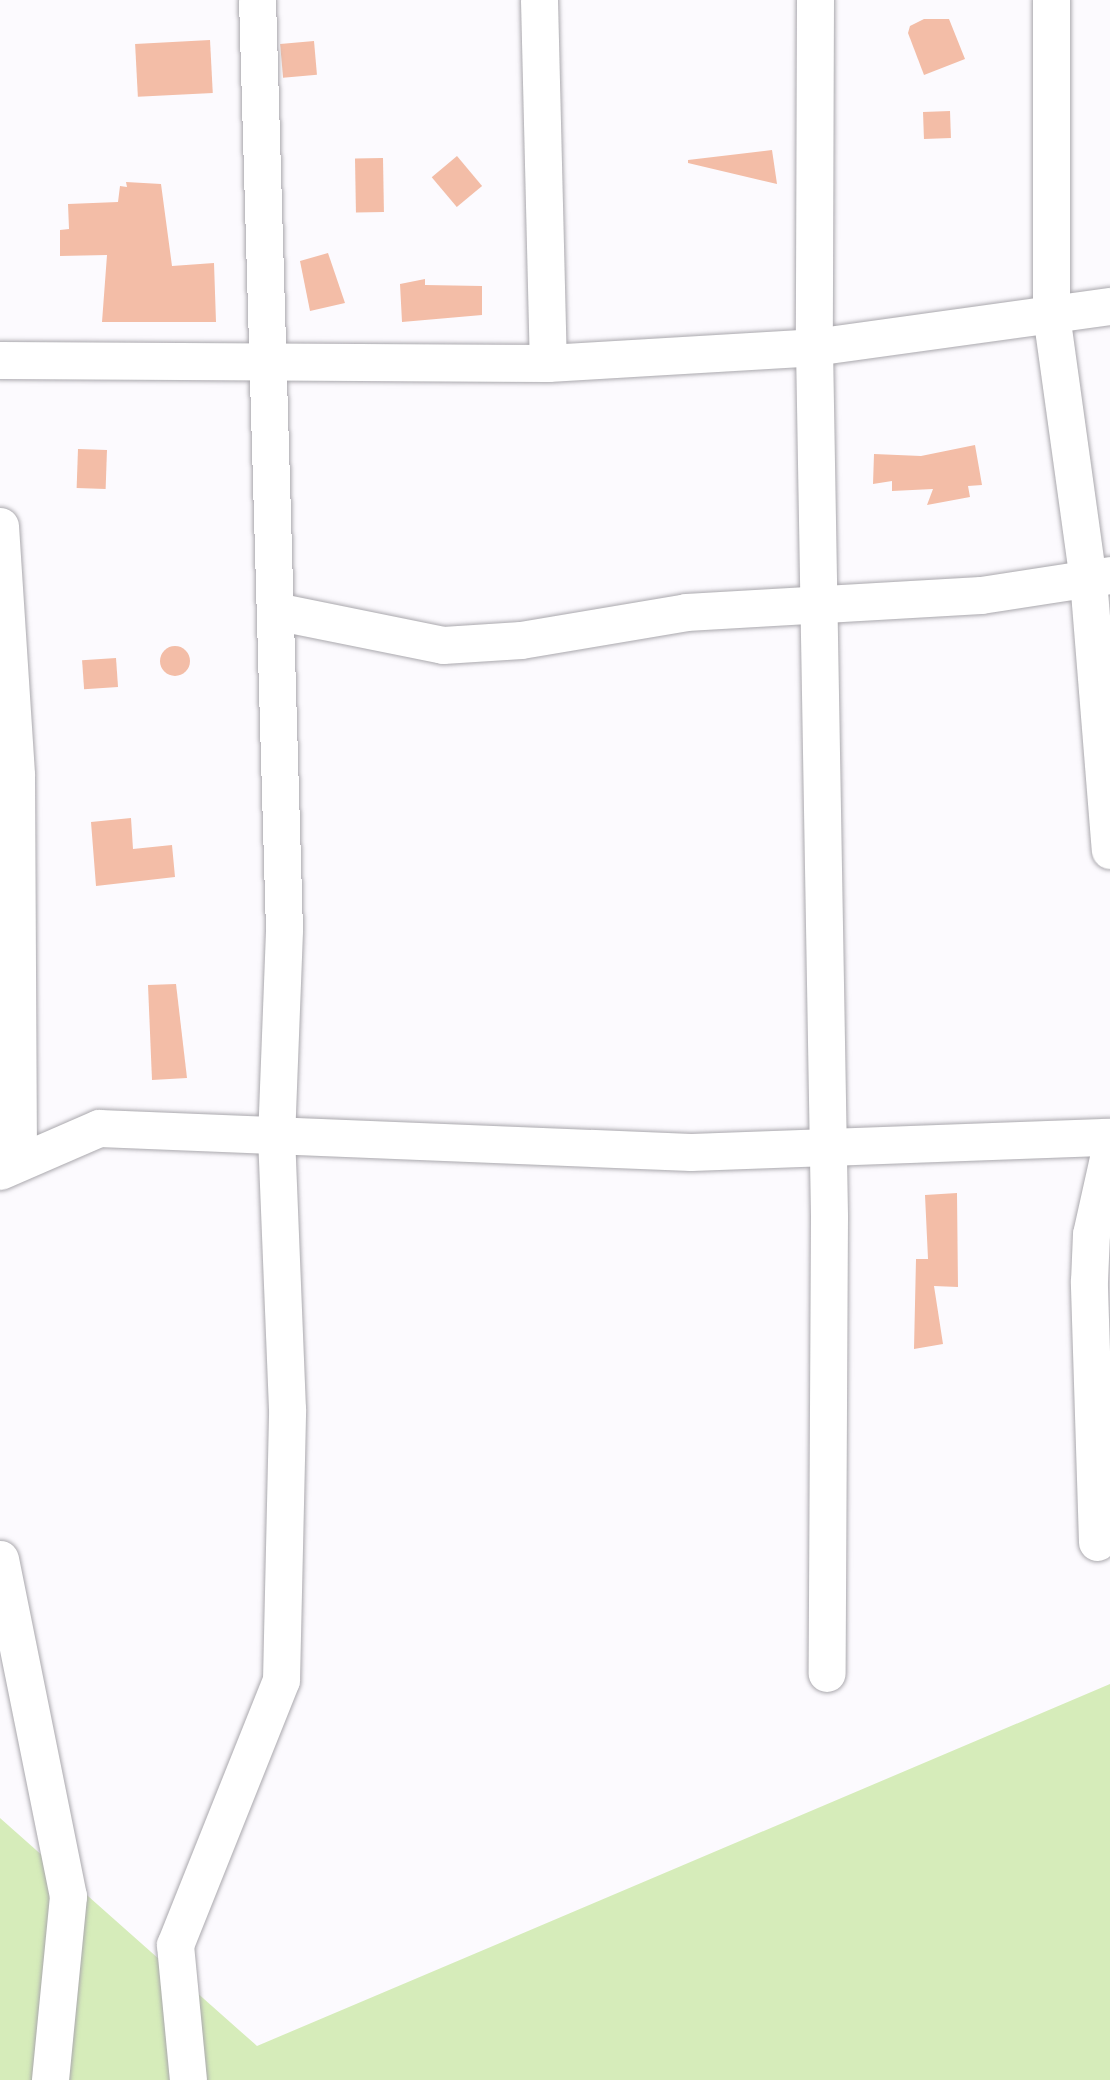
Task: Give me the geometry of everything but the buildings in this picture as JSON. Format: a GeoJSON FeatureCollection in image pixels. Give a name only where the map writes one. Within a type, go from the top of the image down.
{"type":"FeatureCollection","features":[{"type":"Feature","properties":{"kind":"street"},"geometry":{"type":"LineString","coordinates":[[188,2080],[175,1944],[281,1680],[287,1409],[276,1139],[284,930],[257,0]]}},
{"type":"Feature","properties":{"kind":"street"},"geometry":{"type":"LineString","coordinates":[[539,0],[548,363]]}},
{"type":"Feature","properties":{"kind":"street"},"geometry":{"type":"LineString","coordinates":[[815,0],[814,347],[828,1149],[827,1672]]}},
{"type":"Feature","properties":{"kind":"street"},"geometry":{"type":"LineString","coordinates":[[1051,0],[1051,314],[1099,577],[1110,850]]}},
{"type":"Feature","properties":{"kind":"street"},"geometry":{"type":"LineString","coordinates":[[0,360],[548,363],[814,347],[1110,306]]}},
{"type":"Feature","properties":{"kind":"street"},"geometry":{"type":"LineString","coordinates":[[0,526],[16,775],[9,1166],[99,1128],[210,1129],[276,1139],[691,1152],[1110,1137]]}},
{"type":"Feature","properties":{"kind":"street"},"geometry":{"type":"LineString","coordinates":[[275,611],[443,645],[521,640],[686,612],[819,601],[981,595],[1099,577]]}},
{"type":"Feature","properties":{"kind":"street"},"geometry":{"type":"LineString","coordinates":[[1097,1542],[1089,1280],[1091,1234],[1110,1149]]}},
{"type":"Feature","properties":{"kind":"street"},"geometry":{"type":"LineString","coordinates":[[0,1559],[68,1896],[50,2080]]}},
{"type":"Feature","properties":{"kind":"green space"},"geometry":{"type":"Polygon","coordinates":[[[1110,1684],[1110,2080],[0,2080],[0,1818],[257,2046],[1110,1684]]]}}]}
